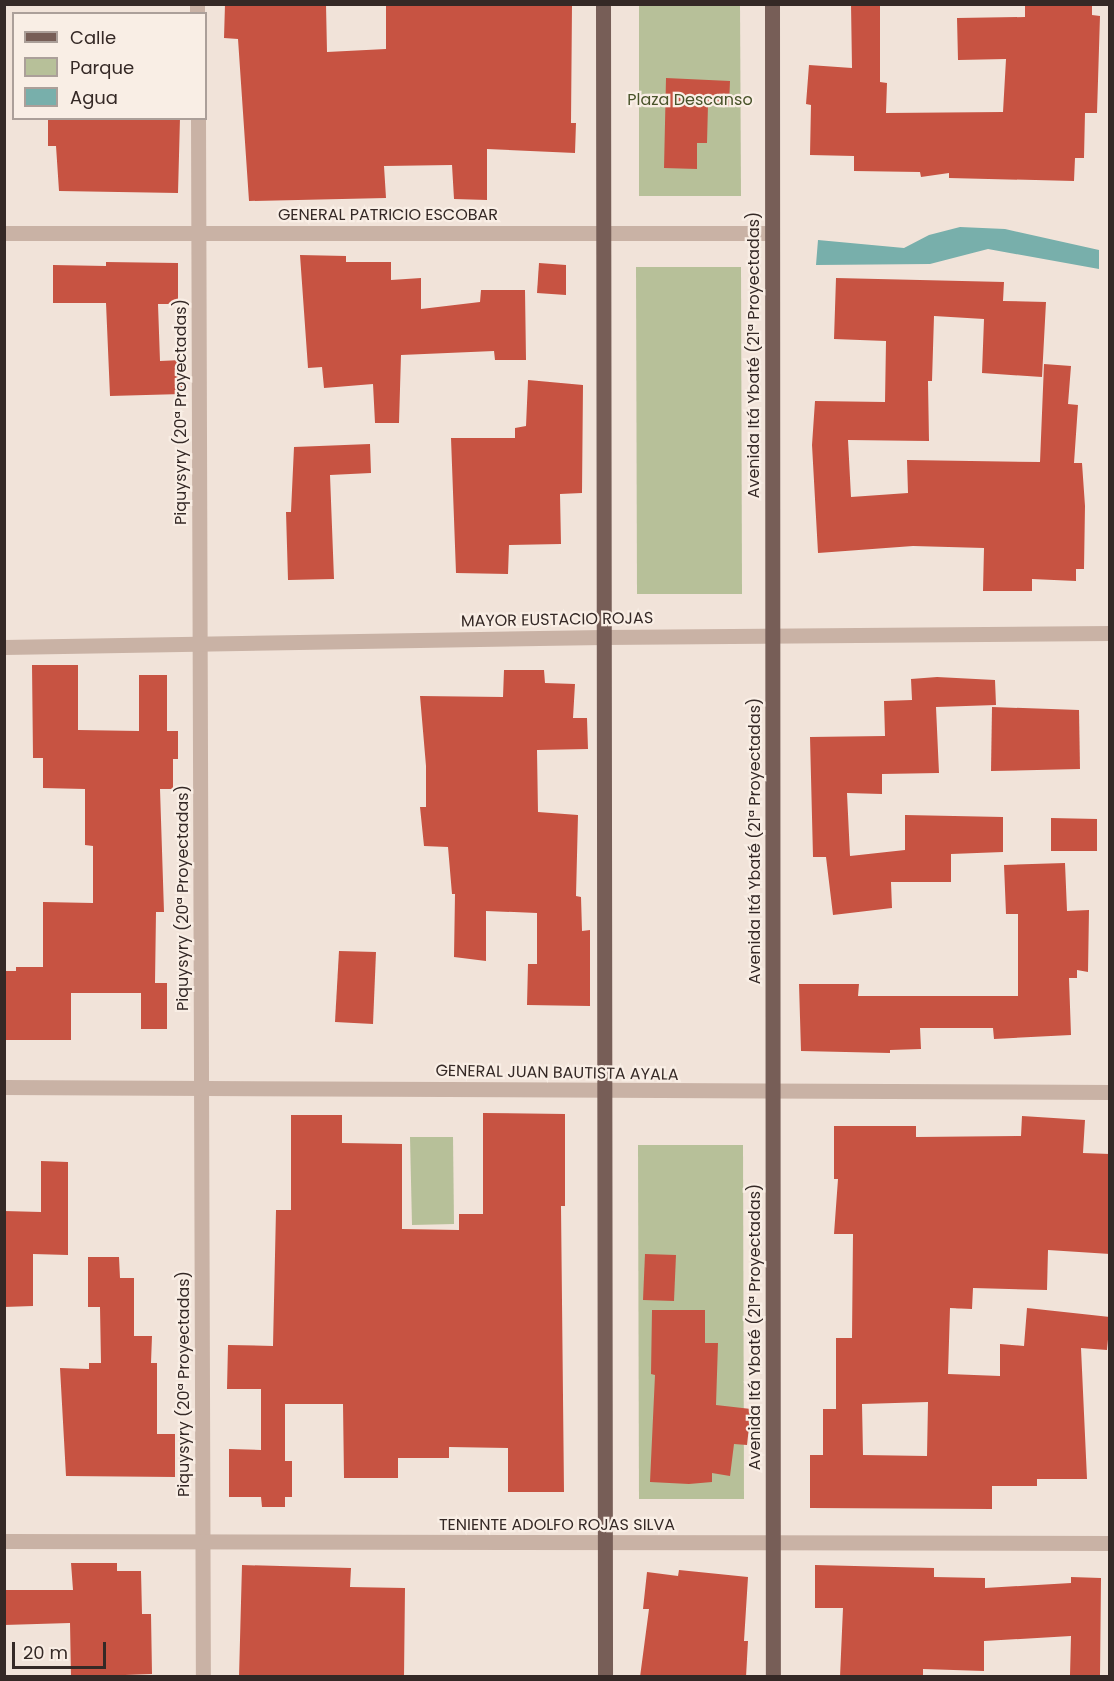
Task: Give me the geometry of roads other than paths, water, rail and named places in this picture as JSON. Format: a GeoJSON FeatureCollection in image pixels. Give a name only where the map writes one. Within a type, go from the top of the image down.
{"type":"FeatureCollection","features":[{"type":"Feature","properties":{"kind":"main road"},"geometry":{"type":"LineString","coordinates":[[603,4],[605,1677]]}},
{"type":"Feature","properties":{"kind":"main road","name":"Avenida Itá Ybaté (21ª Proyectadas)"},"geometry":{"type":"LineString","coordinates":[[772,4],[773,1677]]}},
{"type":"Feature","properties":{"kind":"street","name":"Piquysyry (20ª Proyectadas)"},"geometry":{"type":"LineString","coordinates":[[198,120],[203,1677]]}},
{"type":"Feature","properties":{"kind":"street","name":"GENERAL PATRICIO ESCOBAR"},"geometry":{"type":"LineString","coordinates":[[4,233],[772,233]]}},
{"type":"Feature","properties":{"kind":"street","name":"MAYOR EUSTACIO ROJAS"},"geometry":{"type":"LineString","coordinates":[[4,647],[603,637],[1110,633]]}},
{"type":"Feature","properties":{"kind":"street","name":"GENERAL JUAN BAUTISTA AYALA"},"geometry":{"type":"LineString","coordinates":[[4,1087],[773,1093],[1110,1092]]}},
{"type":"Feature","properties":{"kind":"street","name":"TENIENTE ADOLFO ROJAS SILVA"},"geometry":{"type":"LineString","coordinates":[[4,1542],[1110,1543]]}},
{"type":"Feature","properties":{"kind":"water"},"geometry":{"type":"Polygon","coordinates":[[[960,227],[1005,229],[1099,250],[1099,269],[988,249],[930,264],[816,265],[818,240],[904,248],[929,235],[960,227]]]}},
{"type":"Feature","properties":{"kind":"park label","name":"Plaza Descanso"},"geometry":{"type":"Point","coordinates":[690,100]}}]}
